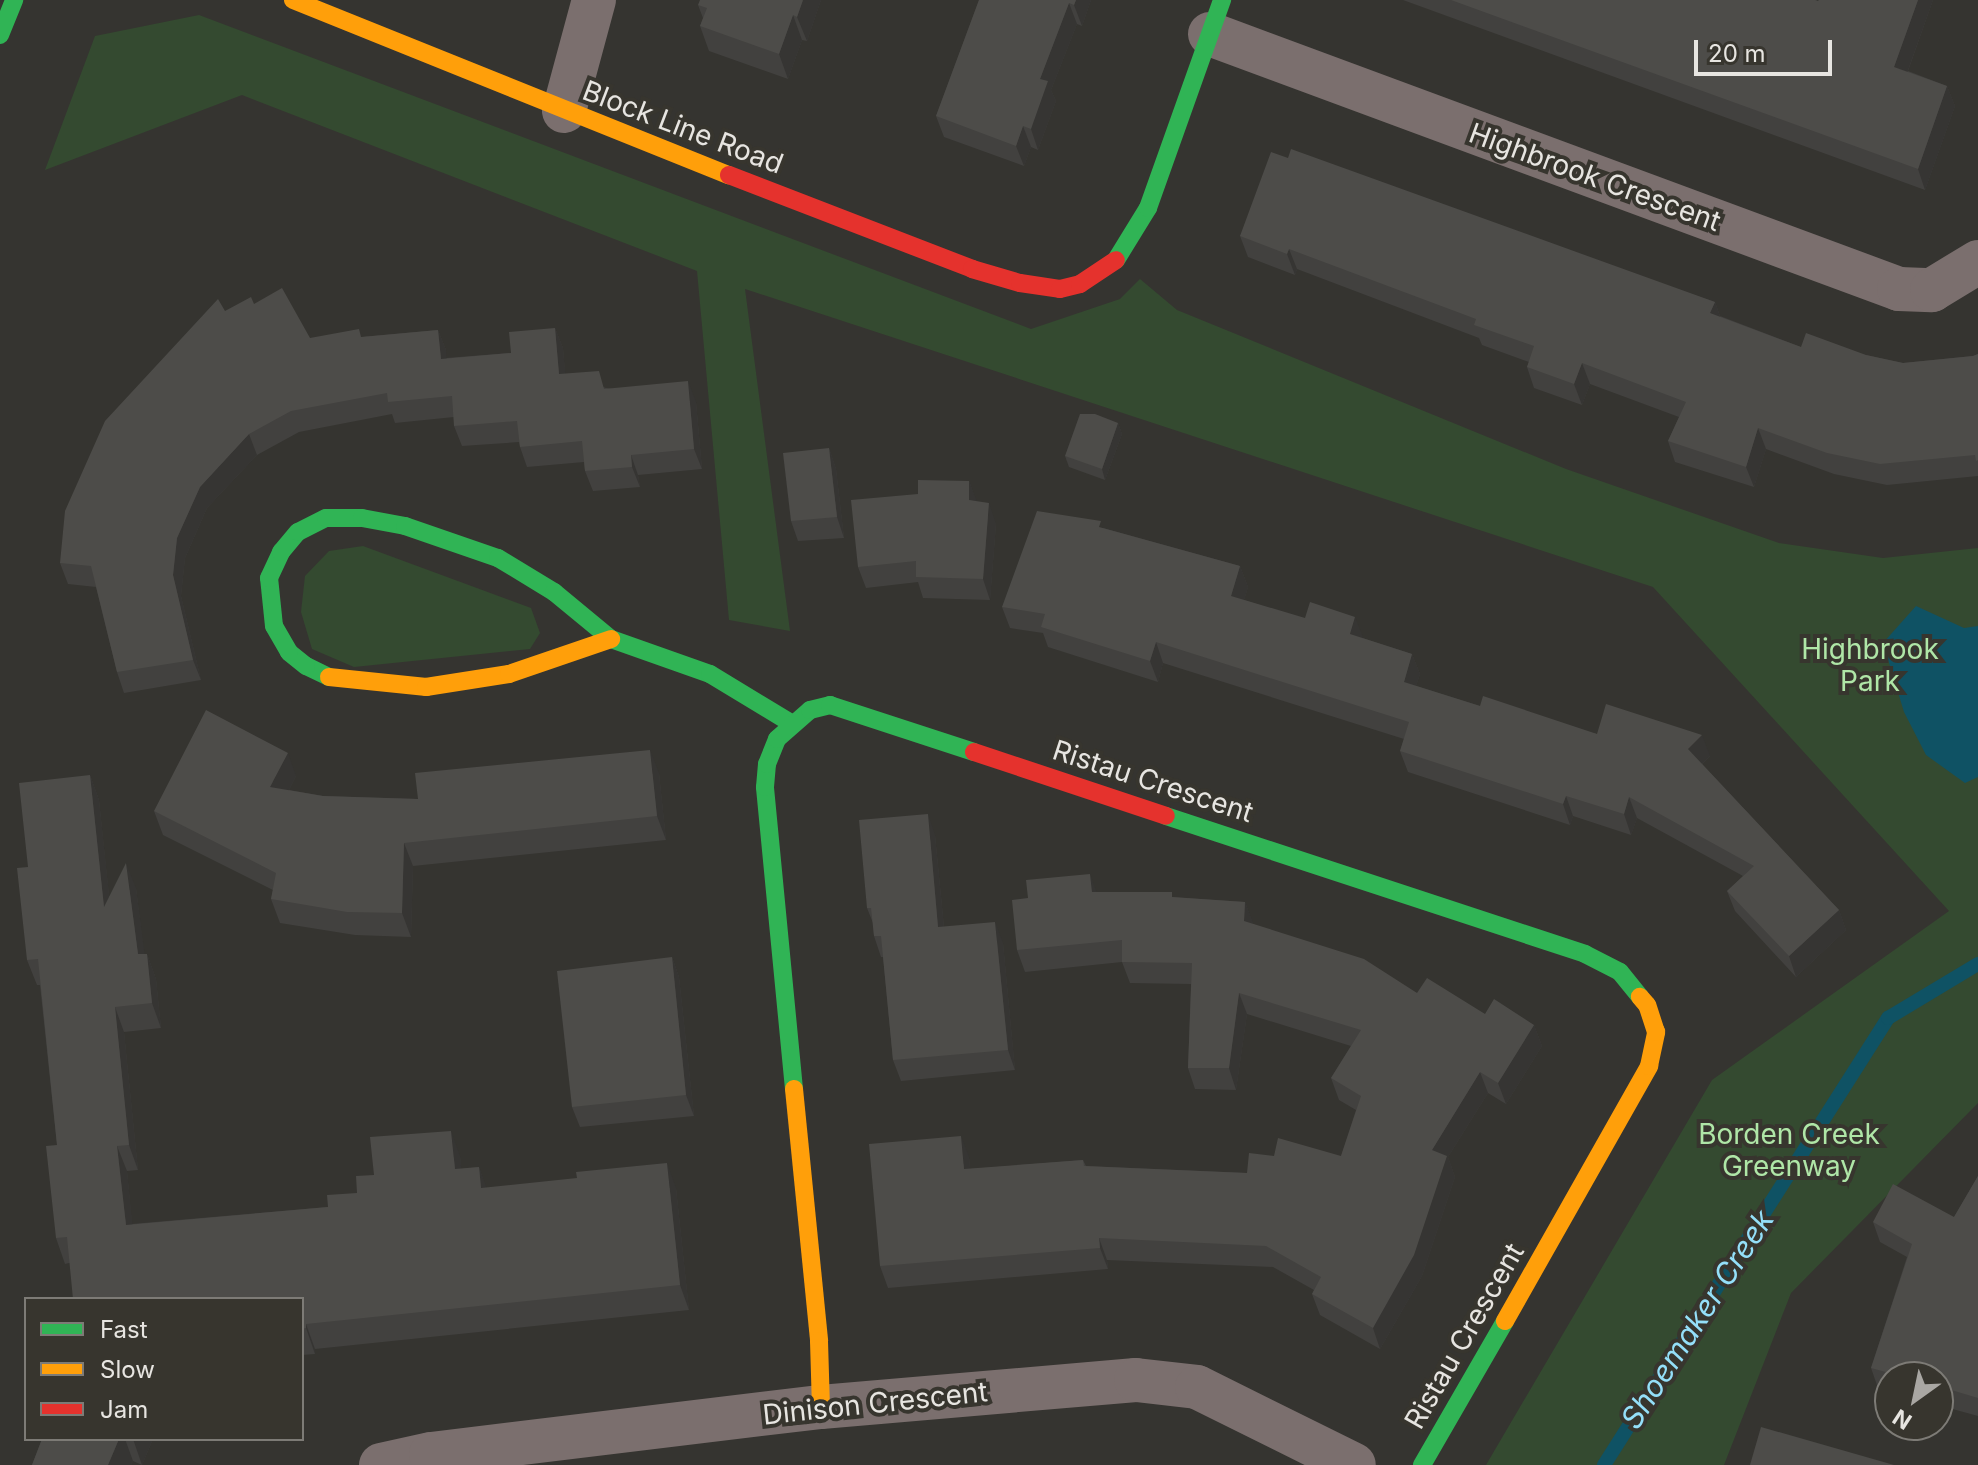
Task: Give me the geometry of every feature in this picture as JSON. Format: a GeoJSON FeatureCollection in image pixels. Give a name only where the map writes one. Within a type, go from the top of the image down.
{"type":"FeatureCollection","features":[{"type":"Feature","properties":{"kind":"street"},"geometry":{"type":"LineString","coordinates":[[0,35],[14,0]]}},
{"type":"Feature","properties":{"kind":"street","name":"Block Line Road"},"geometry":{"type":"LineString","coordinates":[[293,0],[564,111],[972,269],[1020,283],[1060,289],[1080,284],[1119,258],[1148,208],[1216,17]]}},
{"type":"Feature","properties":{"kind":"street"},"geometry":{"type":"LineString","coordinates":[[564,111],[594,0]]}},
{"type":"Feature","properties":{"kind":"street","name":"Highbrook Crescent"},"geometry":{"type":"LineString","coordinates":[[1216,17],[1899,289],[1932,290],[1978,262]]}},
{"type":"Feature","properties":{"kind":"street"},"geometry":{"type":"LineString","coordinates":[[611,639],[509,674],[426,687],[331,678],[306,666],[289,652],[274,626],[269,603],[269,578],[281,552],[298,532],[326,518],[362,518],[405,526],[498,558],[554,592],[611,639],[710,674],[791,723],[777,739],[767,764],[765,787],[819,1341],[821,1407]]}},
{"type":"Feature","properties":{"kind":"street","name":"Ristau Crescent"},"geometry":{"type":"LineString","coordinates":[[791,723],[810,710],[830,705],[858,712],[1585,954],[1620,972],[1647,1005],[1656,1032],[1649,1066],[1608,1145],[1422,1465]]}},
{"type":"Feature","properties":{"kind":"street","name":"Dinison Crescent"},"geometry":{"type":"LineString","coordinates":[[381,1465],[431,1454],[821,1407],[1136,1380],[1197,1387],[1354,1465]]}},
{"type":"Feature","properties":{"kind":"green space"},"geometry":{"type":"Polygon","coordinates":[[[199,15],[1031,329],[1120,299],[1140,279],[1177,310],[1566,469],[1779,543],[1883,558],[1978,548],[1978,1103],[1791,1293],[1724,1465],[1486,1465],[1712,1080],[1949,911],[1653,587],[745,289],[790,631],[729,620],[697,271],[242,95],[45,170],[95,36],[199,15]]]}},
{"type":"Feature","properties":{"kind":"green space"},"geometry":{"type":"Polygon","coordinates":[[[363,546],[531,608],[540,633],[530,649],[354,667],[312,649],[301,612],[305,576],[329,551],[363,546]]]}},
{"type":"Feature","properties":{"kind":"water"},"geometry":{"type":"Polygon","coordinates":[[[1916,606],[1964,628],[1978,626],[1978,777],[1965,783],[1926,755],[1904,712],[1883,643],[1916,606]]]}},
{"type":"Feature","properties":{"kind":"building"},"geometry":{"type":"Polygon","coordinates":[[[700,0],[803,0],[797,17],[793,15],[779,54],[700,26],[707,8],[698,5],[700,0]]]}},
{"type":"Feature","properties":{"kind":"building"},"geometry":{"type":"Polygon","coordinates":[[[979,0],[1076,0],[1074,5],[1069,3],[1040,79],[1048,81],[1031,129],[1023,126],[1016,146],[936,116],[979,0]]]}},
{"type":"Feature","properties":{"kind":"building"},"geometry":{"type":"Polygon","coordinates":[[[1451,0],[1918,0],[1894,67],[1947,86],[1918,169],[1451,0]]]}},
{"type":"Feature","properties":{"kind":"building"},"geometry":{"type":"Polygon","coordinates":[[[1291,149],[1715,302],[1710,313],[1801,347],[1806,333],[1866,355],[1903,363],[1978,354],[1978,460],[1975,455],[1880,464],[1827,453],[1758,428],[1746,467],[1668,441],[1686,402],[1582,363],[1574,384],[1527,367],[1534,346],[1474,325],[1476,319],[1289,249],[1287,254],[1240,236],[1271,152],[1288,158],[1291,149]]]}},
{"type":"Feature","properties":{"kind":"building"},"geometry":{"type":"Polygon","coordinates":[[[282,288],[310,338],[359,329],[361,337],[438,330],[441,359],[511,353],[509,332],[555,328],[559,374],[599,371],[604,389],[688,381],[694,449],[631,455],[632,467],[585,471],[582,441],[520,447],[517,421],[454,426],[452,396],[388,402],[387,393],[291,411],[249,434],[200,487],[177,538],[173,575],[193,660],[117,672],[91,566],[60,563],[65,511],[105,421],[218,299],[225,311],[251,297],[254,304],[282,288]]]}},
{"type":"Feature","properties":{"kind":"building"},"geometry":{"type":"Polygon","coordinates":[[[1080,414],[1095,414],[1118,423],[1102,469],[1065,456],[1080,414]]]}},
{"type":"Feature","properties":{"kind":"building"},"geometry":{"type":"Polygon","coordinates":[[[829,448],[837,517],[791,521],[783,453],[829,448]]]}},
{"type":"Feature","properties":{"kind":"building"},"geometry":{"type":"Polygon","coordinates":[[[918,480],[969,481],[969,500],[989,503],[983,579],[916,577],[916,561],[858,567],[851,500],[918,494],[918,480]]]}},
{"type":"Feature","properties":{"kind":"building"},"geometry":{"type":"Polygon","coordinates":[[[1037,511],[1101,521],[1099,527],[1240,566],[1231,596],[1305,618],[1310,602],[1355,617],[1350,634],[1412,654],[1404,682],[1480,706],[1483,696],[1597,734],[1606,704],[1702,735],[1688,749],[1839,910],[1789,956],[1727,891],[1754,866],[1629,797],[1624,814],[1566,796],[1563,804],[1400,751],[1409,722],[1156,642],[1150,661],[1041,627],[1045,614],[1002,607],[1037,511]]]}},
{"type":"Feature","properties":{"kind":"building"},"geometry":{"type":"Polygon","coordinates":[[[206,710],[288,753],[270,787],[323,796],[418,799],[415,773],[650,750],[657,816],[404,843],[402,913],[347,912],[271,899],[276,873],[154,811],[206,710]]]}},
{"type":"Feature","properties":{"kind":"building"},"geometry":{"type":"Polygon","coordinates":[[[90,775],[104,907],[126,863],[138,954],[147,954],[152,1003],[115,1007],[129,1145],[117,1146],[126,1225],[328,1207],[327,1195],[357,1193],[356,1176],[374,1175],[370,1137],[451,1131],[455,1169],[479,1167],[481,1188],[577,1178],[576,1172],[667,1163],[680,1285],[306,1324],[304,1328],[304,1297],[73,1297],[67,1237],[56,1238],[46,1146],[57,1145],[38,959],[27,960],[17,868],[28,867],[19,783],[90,775]]]}},
{"type":"Feature","properties":{"kind":"building"},"geometry":{"type":"Polygon","coordinates":[[[928,814],[938,927],[995,922],[1008,1050],[893,1060],[881,936],[874,936],[871,908],[867,908],[859,820],[928,814]]]}},
{"type":"Feature","properties":{"kind":"building"},"geometry":{"type":"Polygon","coordinates":[[[1090,874],[1092,892],[1172,892],[1172,897],[1245,902],[1244,921],[1364,959],[1417,993],[1427,978],[1485,1014],[1494,999],[1534,1025],[1498,1083],[1480,1072],[1432,1150],[1447,1156],[1414,1255],[1373,1328],[1312,1294],[1321,1277],[1266,1246],[1099,1238],[1100,1248],[880,1266],[869,1144],[961,1136],[964,1169],[1083,1160],[1084,1166],[1247,1173],[1249,1153],[1274,1156],[1278,1138],[1341,1156],[1361,1096],[1331,1078],[1361,1030],[1239,993],[1229,1068],[1188,1068],[1192,963],[1122,962],[1122,940],[1017,950],[1012,900],[1028,898],[1026,880],[1090,874]]]}},
{"type":"Feature","properties":{"kind":"building"},"geometry":{"type":"Polygon","coordinates":[[[672,957],[686,1095],[572,1107],[557,971],[672,957]]]}},
{"type":"Feature","properties":{"kind":"building"},"geometry":{"type":"Polygon","coordinates":[[[1978,1176],[1978,1398],[1954,1391],[1954,1361],[1874,1361],[1874,1369],[1871,1368],[1912,1244],[1873,1222],[1893,1184],[1954,1217],[1978,1176]]]}},
{"type":"Feature","properties":{"kind":"building"},"geometry":{"type":"Polygon","coordinates":[[[1761,1427],[1894,1465],[1750,1465],[1761,1427]]]}},
{"type":"Feature","properties":{"kind":"building"},"geometry":{"type":"Polygon","coordinates":[[[41,1441],[118,1441],[108,1465],[32,1465],[41,1441]]]}},
{"type":"Feature","properties":{"kind":"waterway","name":"Shoemaker Creek"},"geometry":{"type":"LineString","coordinates":[[1604,1465],[1888,1018],[1978,964]]}},
{"type":"Feature","properties":{"kind":"traffic: fast"},"geometry":{"type":"LineString","coordinates":[[0,35],[14,0]]}},
{"type":"Feature","properties":{"kind":"traffic: fast"},"geometry":{"type":"LineString","coordinates":[[1116,260],[1148,208],[1222,0]]}},
{"type":"Feature","properties":{"kind":"traffic: fast"},"geometry":{"type":"LineString","coordinates":[[329,677],[306,666],[289,652],[274,626],[269,578],[281,552],[298,532],[326,518],[362,518],[405,526],[498,558],[554,592],[611,639],[710,674],[791,723]]}},
{"type":"Feature","properties":{"kind":"traffic: fast"},"geometry":{"type":"LineString","coordinates":[[794,1089],[765,787],[767,764],[777,739],[810,710],[830,705],[974,752]]}},
{"type":"Feature","properties":{"kind":"traffic: fast"},"geometry":{"type":"LineString","coordinates":[[1166,816],[1585,954],[1620,972],[1640,997]]}},
{"type":"Feature","properties":{"kind":"traffic: fast"},"geometry":{"type":"LineString","coordinates":[[1422,1465],[1505,1321]]}},
{"type":"Feature","properties":{"kind":"traffic: slow"},"geometry":{"type":"LineString","coordinates":[[293,0],[729,175]]}},
{"type":"Feature","properties":{"kind":"traffic: slow"},"geometry":{"type":"LineString","coordinates":[[329,677],[426,687],[509,674],[611,639]]}},
{"type":"Feature","properties":{"kind":"traffic: slow"},"geometry":{"type":"LineString","coordinates":[[1505,1321],[1649,1066],[1656,1032],[1647,1005],[1640,997]]}},
{"type":"Feature","properties":{"kind":"traffic: slow"},"geometry":{"type":"LineString","coordinates":[[794,1089],[819,1341],[821,1407]]}},
{"type":"Feature","properties":{"kind":"traffic: jam"},"geometry":{"type":"LineString","coordinates":[[729,175],[972,269],[1020,283],[1060,289],[1080,284],[1116,260]]}},
{"type":"Feature","properties":{"kind":"traffic: jam"},"geometry":{"type":"LineString","coordinates":[[974,752],[1166,816]]}},
{"type":"Feature","properties":{"kind":"park label","name":"Highbrook Park"},"geometry":{"type":"Point","coordinates":[1870,665]}},
{"type":"Feature","properties":{"kind":"park label","name":"Borden Creek Greenway"},"geometry":{"type":"Point","coordinates":[1789,1150]}}]}
